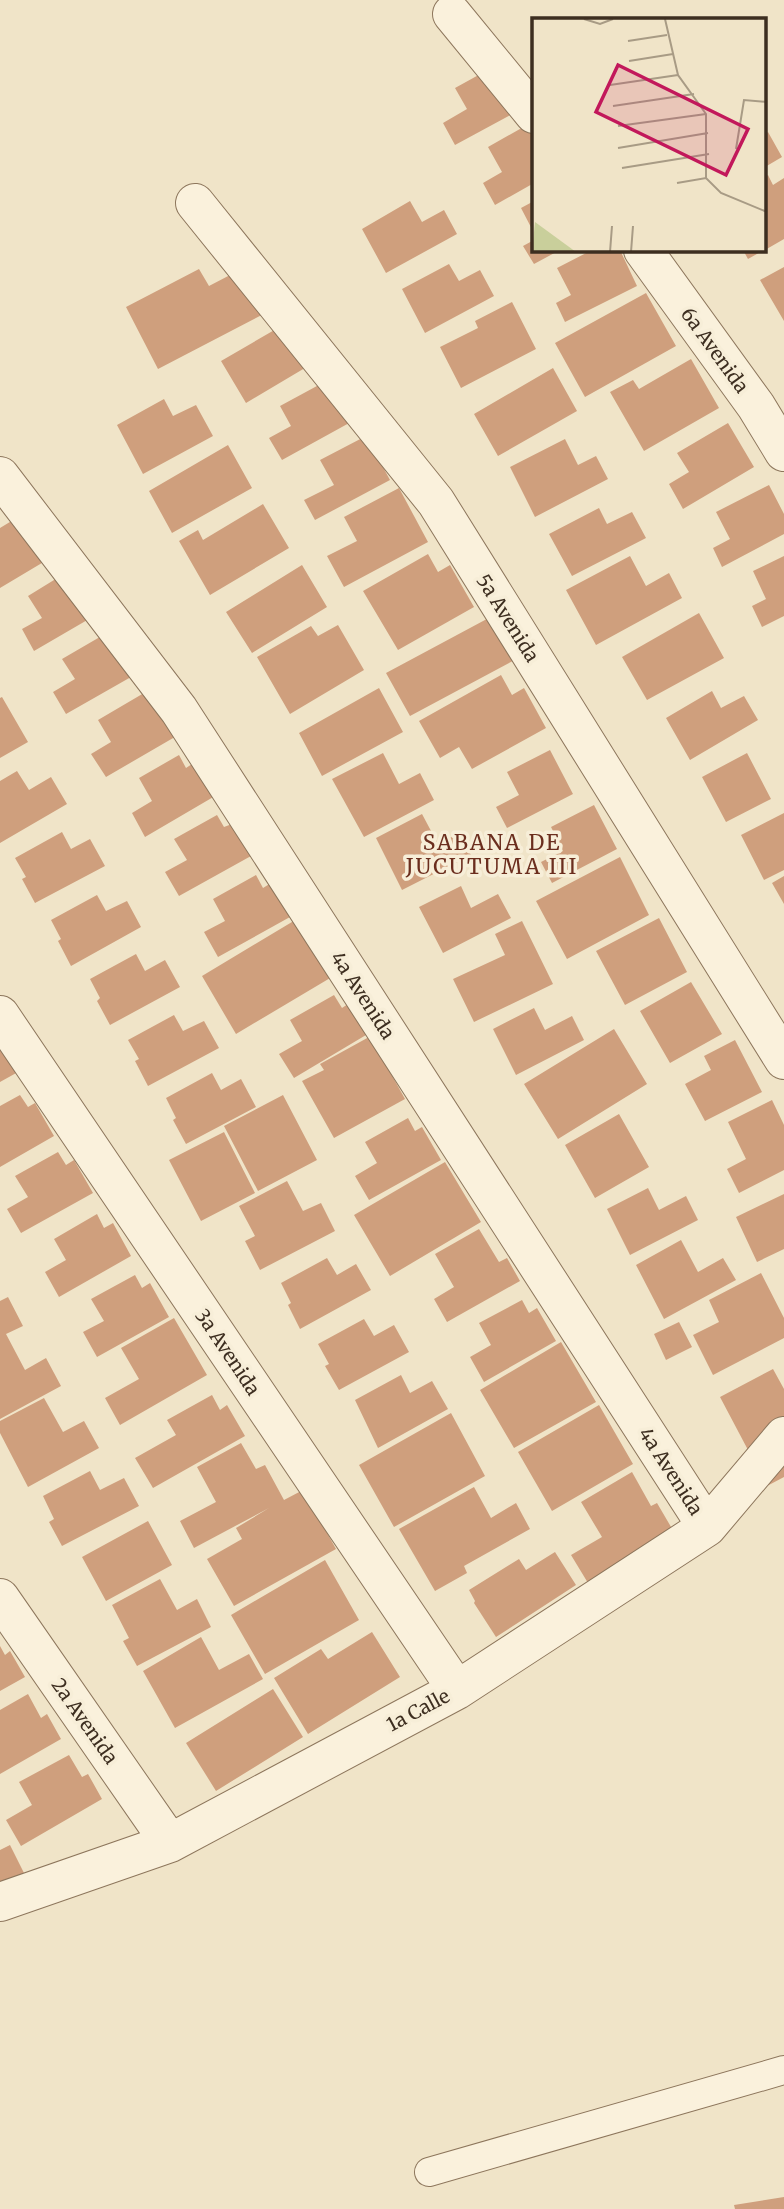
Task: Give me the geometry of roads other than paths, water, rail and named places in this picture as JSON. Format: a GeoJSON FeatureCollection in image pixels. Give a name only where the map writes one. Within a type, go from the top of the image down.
{"type":"FeatureCollection","features":[{"type":"Feature","properties":{"kind":"street"},"geometry":{"type":"LineString","coordinates":[[452,14],[532,112]]}},
{"type":"Feature","properties":{"kind":"street","name":"5a Avenida"},"geometry":{"type":"LineString","coordinates":[[195,203],[436,502],[784,1059]]}},
{"type":"Feature","properties":{"kind":"street","name":"6a Avenida"},"geometry":{"type":"LineString","coordinates":[[644,252],[756,406],[784,452]]}},
{"type":"Feature","properties":{"kind":"street","name":"4a Avenida"},"geometry":{"type":"LineString","coordinates":[[0,476],[179,710],[707,1527]]}},
{"type":"Feature","properties":{"kind":"street","name":"3a Avenida"},"geometry":{"type":"LineString","coordinates":[[0,1015],[457,1690]]}},
{"type":"Feature","properties":{"kind":"street","name":"1a Calle"},"geometry":{"type":"LineString","coordinates":[[0,1902],[170,1843],[457,1690],[707,1527],[784,1436]]}},
{"type":"Feature","properties":{"kind":"street","name":"2a Avenida"},"geometry":{"type":"LineString","coordinates":[[0,1598],[170,1843]]}},
{"type":"Feature","properties":{"kind":"lane"},"geometry":{"type":"LineString","coordinates":[[429,2172],[784,2070]]}},
{"type":"Feature","properties":{"kind":"district","name":"SABANA DE JUCUTUMA III"},"geometry":{"type":"Point","coordinates":[492,854]}}]}
